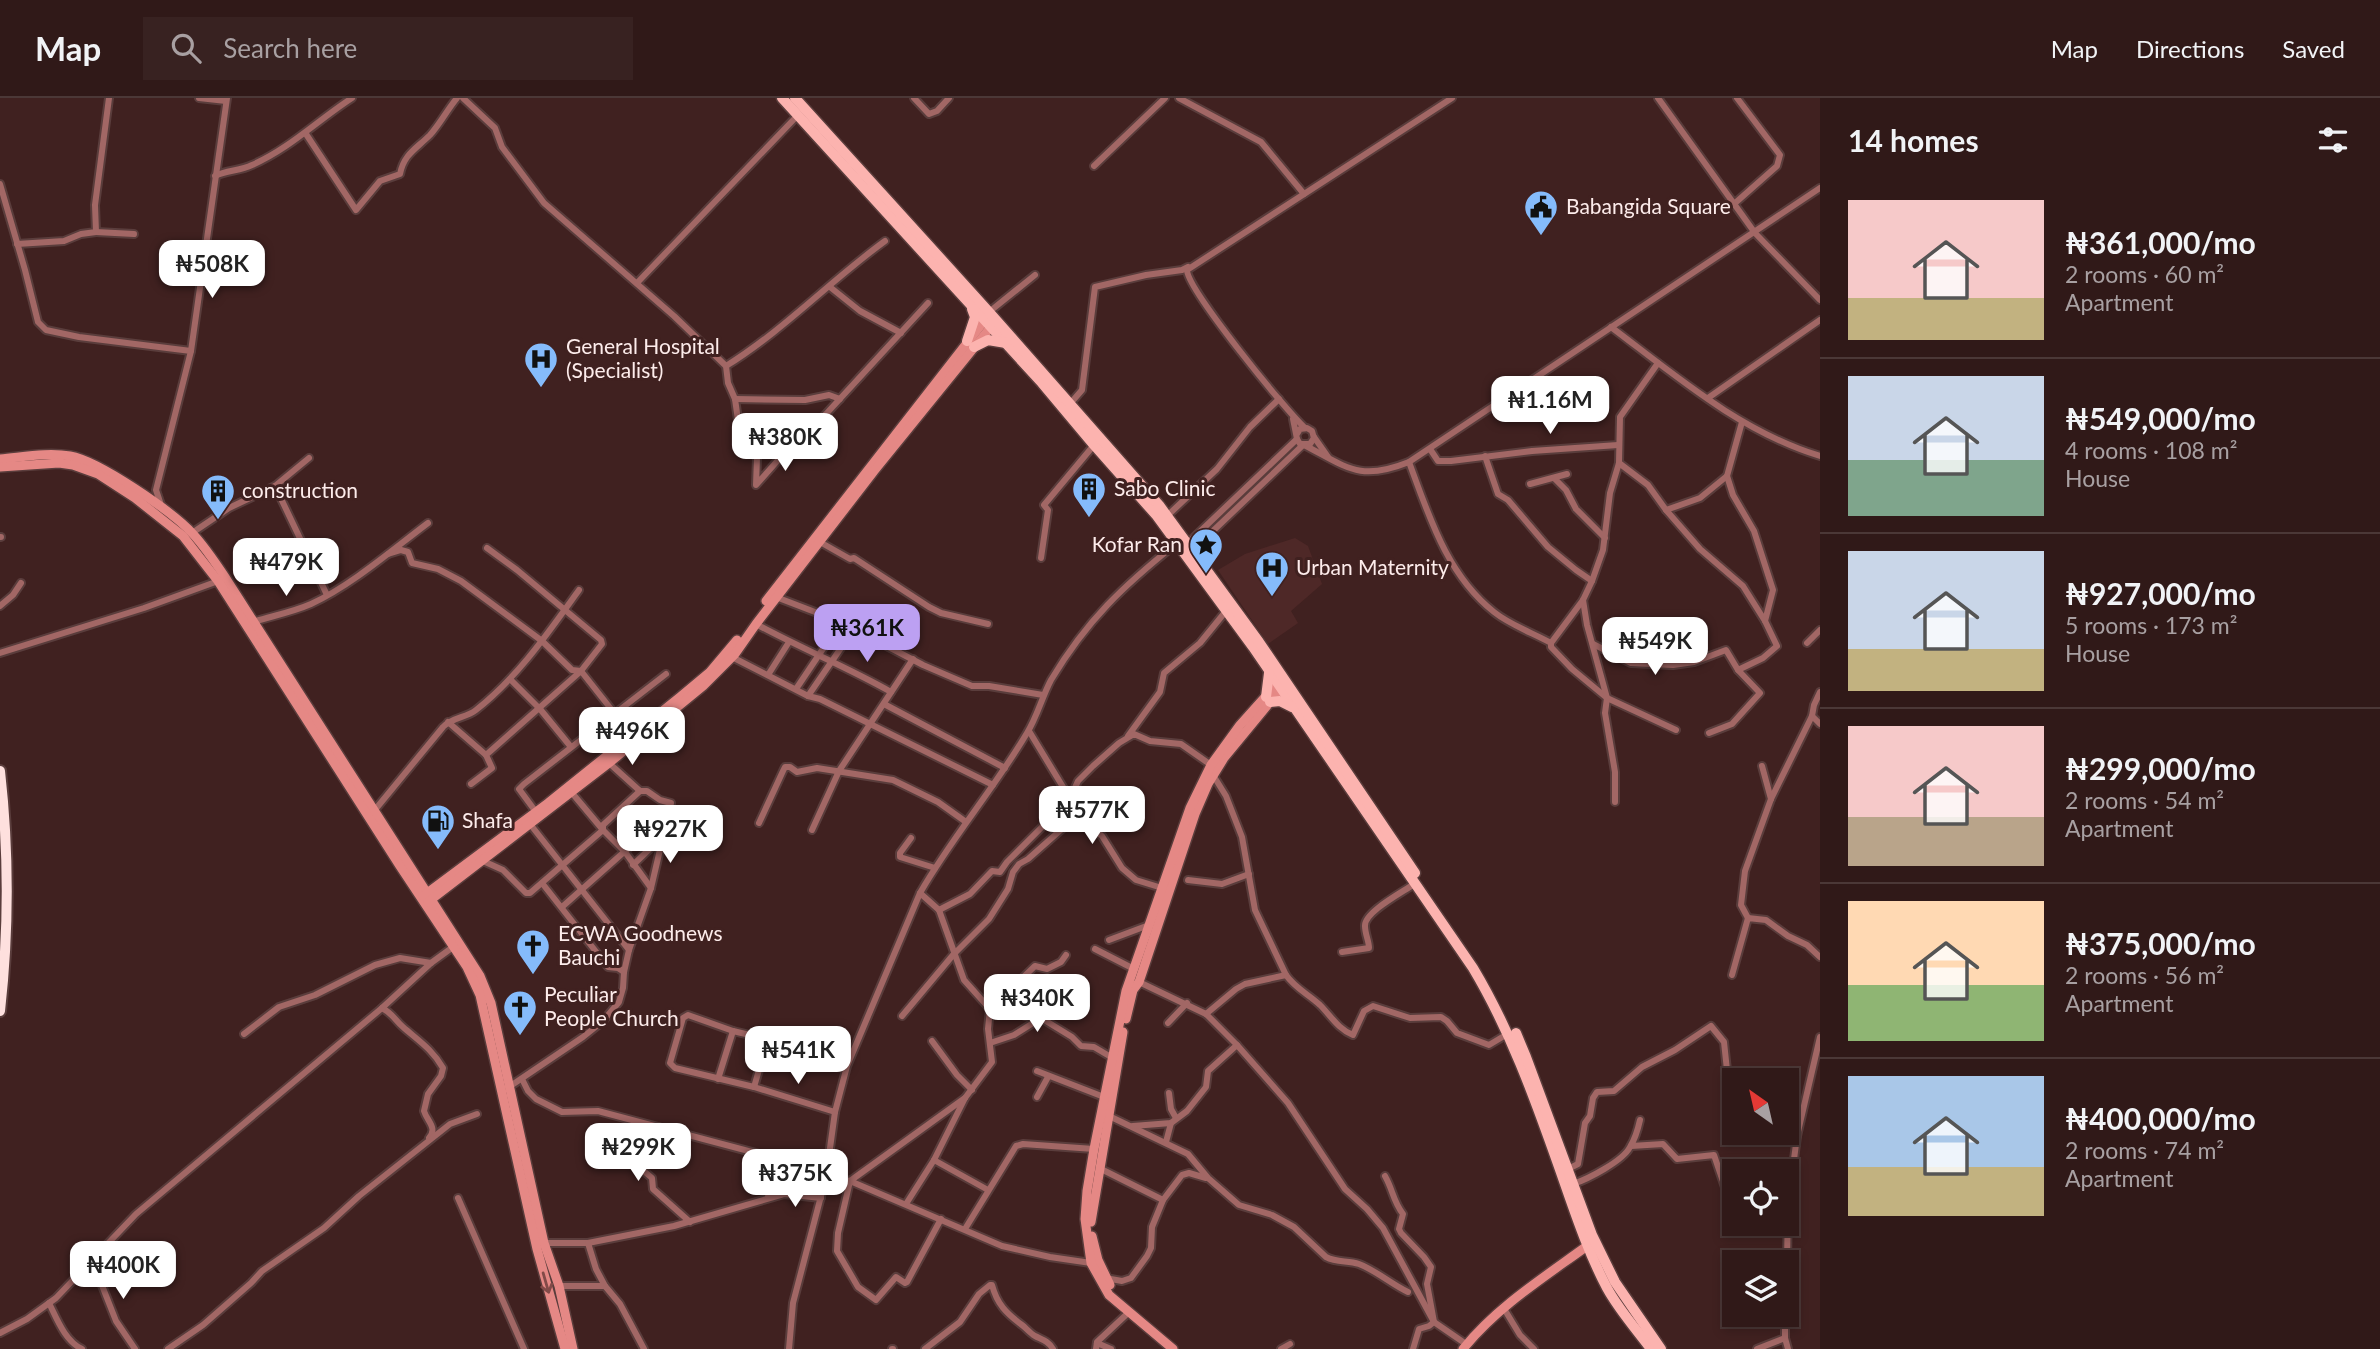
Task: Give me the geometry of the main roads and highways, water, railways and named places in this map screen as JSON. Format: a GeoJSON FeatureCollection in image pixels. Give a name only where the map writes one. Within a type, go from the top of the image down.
{"type":"FeatureCollection","features":[{"type":"Feature","properties":{"kind":"highway"},"geometry":{"type":"LineString","coordinates":[[0,771],[7,870],[7,924],[0,1011]]}},
{"type":"Feature","properties":{"kind":"main road"},"geometry":{"type":"LineString","coordinates":[[782,98],[861,177],[1167,516],[1226,611],[1269,672],[1281,683],[1293,708],[1473,968],[1509,1033],[1543,1119],[1587,1246],[1615,1301],[1651,1349]]}},
{"type":"Feature","properties":{"kind":"main road"},"geometry":{"type":"LineString","coordinates":[[795,98],[971,305],[990,318],[1006,343],[1186,546],[1281,683],[1501,1002],[1526,1057],[1605,1264],[1624,1297],[1661,1349]]}},
{"type":"Feature","properties":{"kind":"main road"},"geometry":{"type":"LineString","coordinates":[[971,305],[975,317],[971,344],[988,340],[1006,343]]}},
{"type":"Feature","properties":{"kind":"main road"},"geometry":{"type":"LineString","coordinates":[[1269,672],[1268,700],[1280,701],[1293,708]]}},
{"type":"Feature","properties":{"kind":"place","name":"Babangida Square"},"geometry":{"type":"Point","coordinates":[1541,237]}},
{"type":"Feature","properties":{"kind":"place","name":"General Hospital (Specialist)"},"geometry":{"type":"Point","coordinates":[541,389]}},
{"type":"Feature","properties":{"kind":"place","name":"Sabo Clinic"},"geometry":{"type":"Point","coordinates":[1089,519]}},
{"type":"Feature","properties":{"kind":"place","name":"construction"},"geometry":{"type":"Point","coordinates":[218,521]}},
{"type":"Feature","properties":{"kind":"place","name":"Kofar Ran"},"geometry":{"type":"Point","coordinates":[1206,575]}},
{"type":"Feature","properties":{"kind":"place","name":"Urban Maternity"},"geometry":{"type":"Point","coordinates":[1272,598]}},
{"type":"Feature","properties":{"kind":"place","name":"Shafa"},"geometry":{"type":"Point","coordinates":[438,851]}},
{"type":"Feature","properties":{"kind":"place","name":"ECWA Goodnews Bauchi"},"geometry":{"type":"Point","coordinates":[533,976]}},
{"type":"Feature","properties":{"kind":"place","name":"Peculiar People Church"},"geometry":{"type":"Point","coordinates":[520,1037]}}]}
